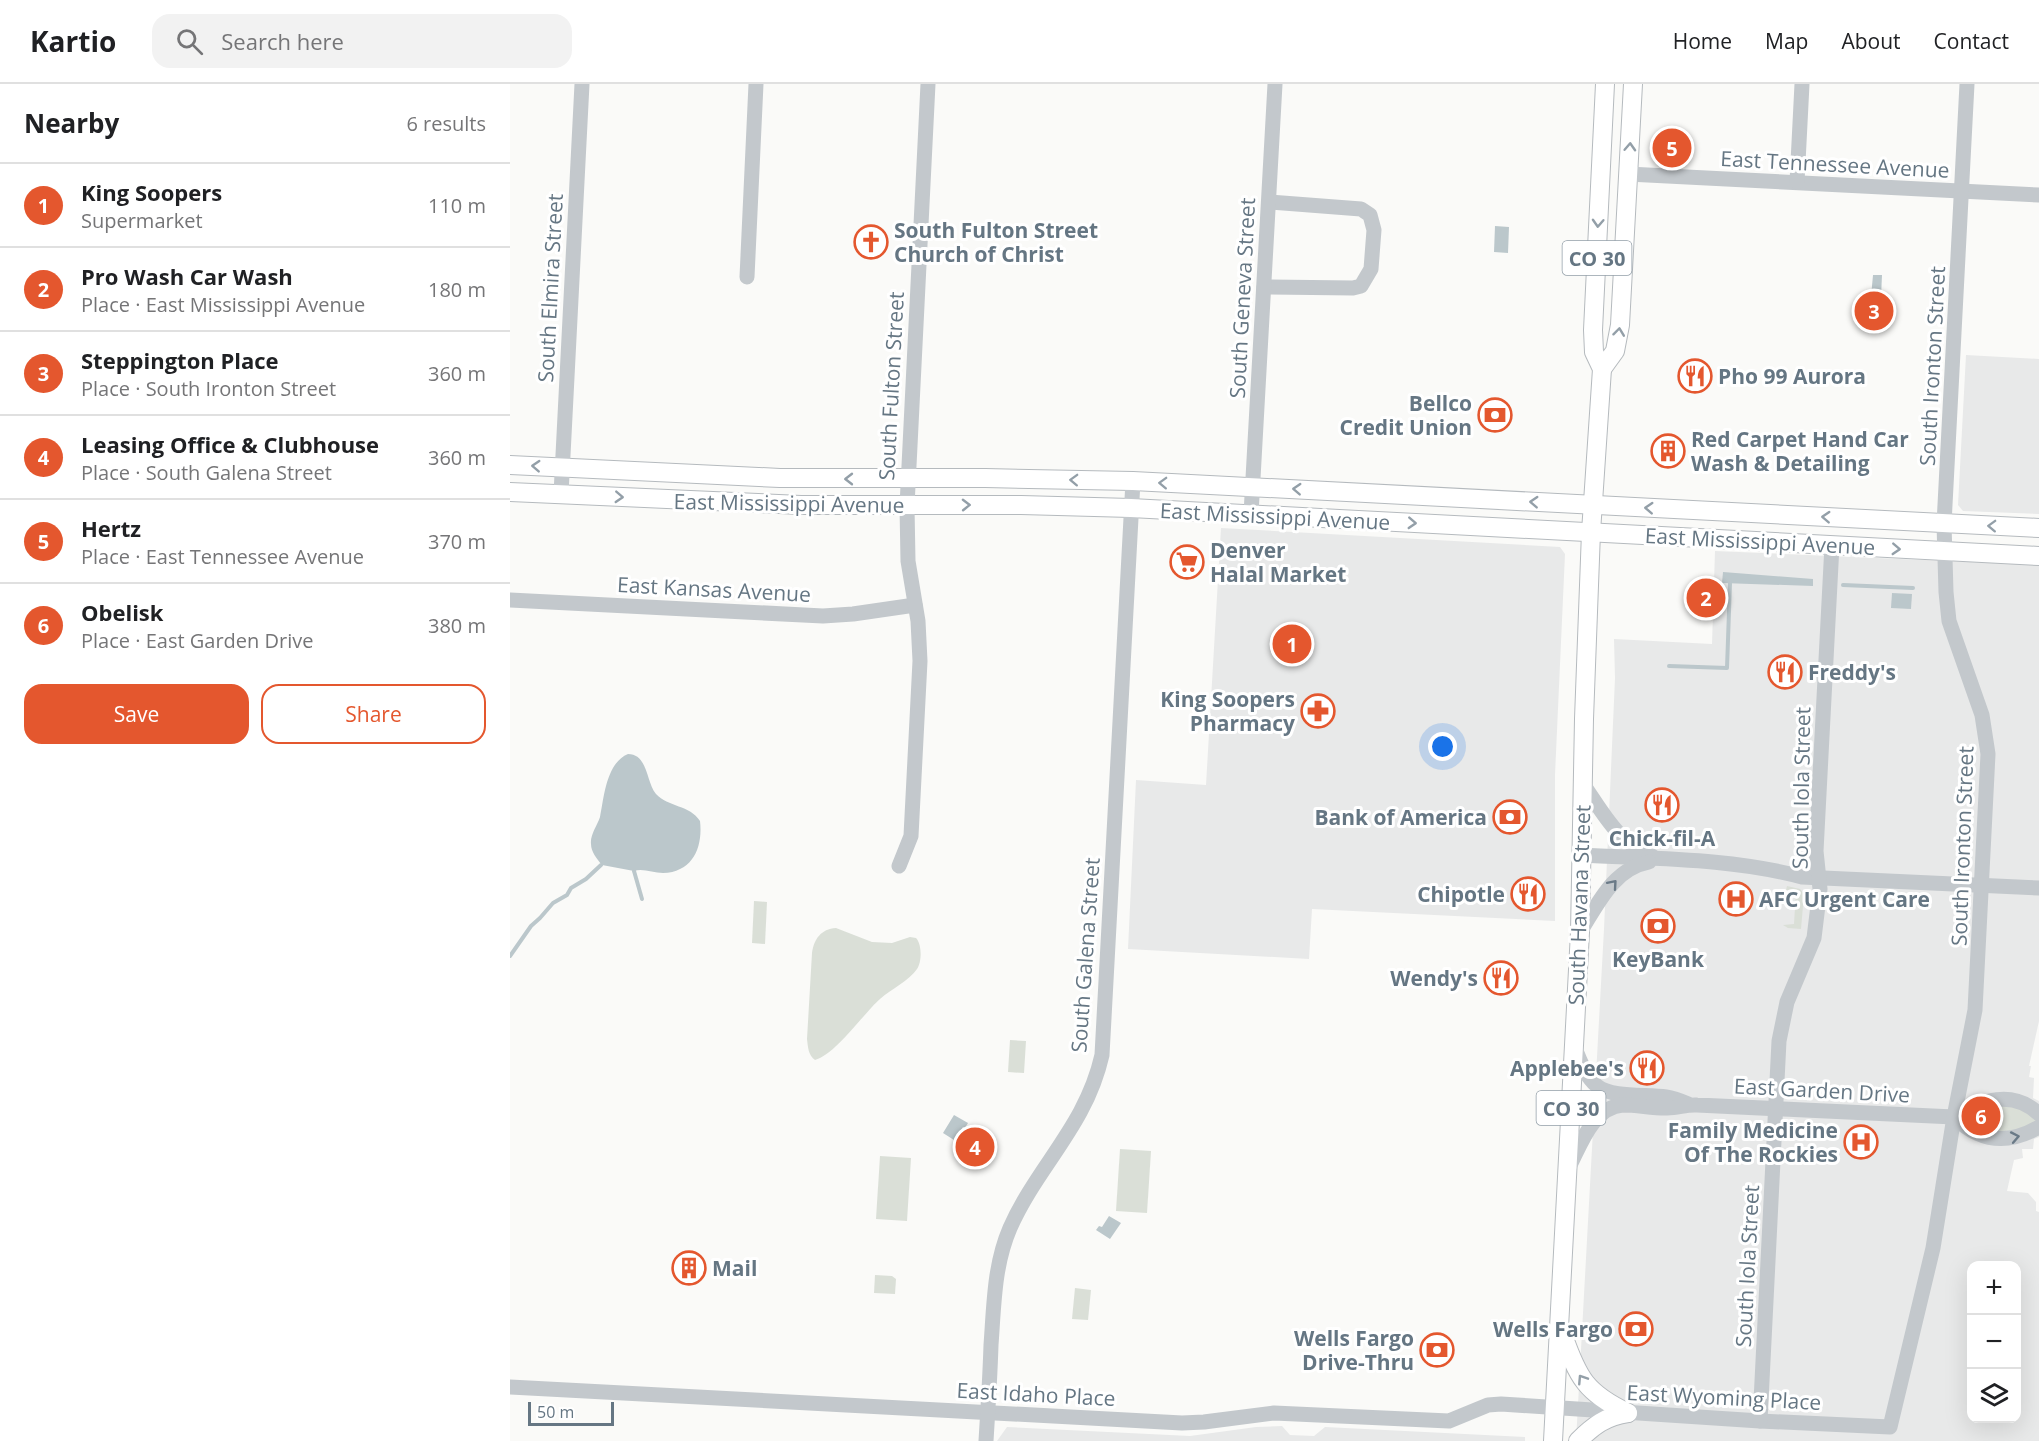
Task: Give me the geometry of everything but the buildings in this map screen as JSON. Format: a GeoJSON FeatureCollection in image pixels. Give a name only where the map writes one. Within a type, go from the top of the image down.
{"type":"FeatureCollection","features":[{"type":"Feature","properties":{"kind":"main road","name":"South Havana Street"},"geometry":{"type":"LineString","coordinates":[[1553,1441],[1580,932],[1593,505],[1602,369],[1594,352],[1593,339],[1605,84]]}},
{"type":"Feature","properties":{"kind":"main road","name":"South Havana Street"},"geometry":{"type":"LineString","coordinates":[[1602,369],[1614,354],[1618,338],[1633,84]]}},
{"type":"Feature","properties":{"kind":"main road"},"geometry":{"type":"LineString","coordinates":[[1602,144],[1617,166],[1628,174]]}},
{"type":"Feature","properties":{"kind":"main road"},"geometry":{"type":"LineString","coordinates":[[1600,188],[1615,201],[1626,226]]}},
{"type":"Feature","properties":{"kind":"main road","name":"East Mississippi Avenue"},"geometry":{"type":"LineString","coordinates":[[510,465],[770,478],[1133,481],[2039,528]]}},
{"type":"Feature","properties":{"kind":"main road","name":"East Mississippi Avenue"},"geometry":{"type":"LineString","coordinates":[[510,492],[769,504],[1131,508],[2039,556]]}},
{"type":"Feature","properties":{"kind":"main road"},"geometry":{"type":"LineString","coordinates":[[1560,1326],[1576,1370],[1590,1390],[1603,1401],[1628,1413]]}},
{"type":"Feature","properties":{"kind":"main road"},"geometry":{"type":"LineString","coordinates":[[1578,1441],[1591,1428],[1604,1420],[1628,1413]]}},
{"type":"Feature","properties":{"kind":"street","name":"South Elmira Street"},"geometry":{"type":"LineString","coordinates":[[561,495],[582,84]]}},
{"type":"Feature","properties":{"kind":"street"},"geometry":{"type":"LineString","coordinates":[[747,277],[756,84]]}},
{"type":"Feature","properties":{"kind":"street","name":"South Fulton Street"},"geometry":{"type":"LineString","coordinates":[[899,866],[910,836],[920,649],[908,561],[907,506],[928,84]]}},
{"type":"Feature","properties":{"kind":"street","name":"South Geneva Street"},"geometry":{"type":"LineString","coordinates":[[1251,514],[1275,84]]}},
{"type":"Feature","properties":{"kind":"street"},"geometry":{"type":"LineString","coordinates":[[1797,182],[1802,84]]}},
{"type":"Feature","properties":{"kind":"street","name":"South Ironton Street"},"geometry":{"type":"LineString","coordinates":[[1890,1427],[1933,1248],[1954,1117],[1976,1010],[1989,777],[1988,744],[1979,705],[1949,621],[1946,600],[1944,524],[1968,84]]}},
{"type":"Feature","properties":{"kind":"street","name":"East Tennessee Avenue"},"geometry":{"type":"LineString","coordinates":[[1628,174],[2039,195]]}},
{"type":"Feature","properties":{"kind":"street"},"geometry":{"type":"LineString","coordinates":[[1264,287],[1353,288],[1361,286],[1371,269],[1373,251],[1372,221],[1370,215],[1361,209],[1269,201]]}},
{"type":"Feature","properties":{"kind":"street","name":"South Galena Street"},"geometry":{"type":"LineString","coordinates":[[986,1441],[995,1290],[1002,1249],[1023,1203],[1081,1114],[1093,1087],[1102,1054],[1133,481]]}},
{"type":"Feature","properties":{"kind":"street","name":"South Iola Street"},"geometry":{"type":"LineString","coordinates":[[1760,1421],[1779,1041],[1791,993],[1814,938],[1819,909],[1816,847],[1832,545]]}},
{"type":"Feature","properties":{"kind":"street","name":"East Kansas Avenue"},"geometry":{"type":"LineString","coordinates":[[510,600],[823,616],[915,605]]}},
{"type":"Feature","properties":{"kind":"street"},"geometry":{"type":"LineString","coordinates":[[1583,784],[1625,841],[1636,849],[1664,860]]}},
{"type":"Feature","properties":{"kind":"street"},"geometry":{"type":"LineString","coordinates":[[1582,855],[1745,865],[1802,877],[2039,888]]}},
{"type":"Feature","properties":{"kind":"street"},"geometry":{"type":"LineString","coordinates":[[1580,932],[1614,881],[1638,865],[1664,860]]}},
{"type":"Feature","properties":{"kind":"street","name":"East Garden Drive"},"geometry":{"type":"LineString","coordinates":[[1574,1046],[1588,1075],[1604,1090],[1615,1093],[1669,1097],[1688,1104]]}},
{"type":"Feature","properties":{"kind":"street"},"geometry":{"type":"LineString","coordinates":[[2039,1114],[2023,1104],[1996,1099],[1981,1102],[1954,1117],[1970,1131],[1994,1138],[2022,1136],[2039,1127]]}},
{"type":"Feature","properties":{"kind":"street","name":"East Garden Drive"},"geometry":{"type":"LineString","coordinates":[[1568,1169],[1593,1122],[1609,1108],[1622,1106],[1671,1108],[1688,1104],[1954,1117]]}},
{"type":"Feature","properties":{"kind":"street","name":"East Idaho Place"},"geometry":{"type":"LineString","coordinates":[[510,1387],[1182,1423],[1274,1413],[1449,1421],[1492,1404],[1555,1407]]}},
{"type":"Feature","properties":{"kind":"street","name":"East Wyoming Place"},"geometry":{"type":"LineString","coordinates":[[1555,1407],[1890,1427]]}},
{"type":"Feature","properties":{"kind":"shaded area"},"geometry":{"type":"Polygon","coordinates":[[[1495,226],[1509,227],[1508,253],[1494,252],[1495,226]]]}},
{"type":"Feature","properties":{"kind":"shaded area"},"geometry":{"type":"Polygon","coordinates":[[[1873,275],[1882,275],[1881,297],[1871,297],[1873,275]]]}},
{"type":"Feature","properties":{"kind":"shaded area"},"geometry":{"type":"Polygon","coordinates":[[[1966,355],[2039,359],[2039,514],[1963,511],[1958,505],[1966,355]]]}},
{"type":"Feature","properties":{"kind":"shaded area"},"geometry":{"type":"Polygon","coordinates":[[[1221,528],[1560,547],[1565,554],[1555,775],[1555,921],[1312,909],[1309,959],[1128,949],[1136,780],[1206,785],[1221,528]]]}},
{"type":"Feature","properties":{"kind":"shaded area"},"geometry":{"type":"Polygon","coordinates":[[[1715,551],[2039,565],[2039,1021],[2029,1066],[2031,1066],[2029,1077],[2034,1078],[2033,1098],[2039,1101],[2039,1137],[2034,1139],[2033,1149],[2022,1149],[2023,1158],[2014,1160],[2007,1191],[2028,1193],[2036,1202],[2036,1211],[2039,1212],[2039,1441],[1576,1441],[1604,929],[1615,678],[1614,639],[1712,644],[1715,551]]]}},
{"type":"Feature","properties":{"kind":"shaded area"},"geometry":{"type":"Polygon","coordinates":[[[1723,572],[1813,579],[1813,586],[1722,583],[1723,572]]]}},
{"type":"Feature","properties":{"kind":"shaded area"},"geometry":{"type":"Polygon","coordinates":[[[1892,593],[1912,594],[1911,609],[1891,608],[1892,593]]]}},
{"type":"Feature","properties":{"kind":"shaded area"},"geometry":{"type":"Polygon","coordinates":[[[628,754],[635,755],[643,763],[656,794],[691,812],[700,821],[698,849],[689,863],[673,872],[634,871],[602,865],[593,853],[591,841],[600,817],[607,782],[615,765],[628,754]]]}},
{"type":"Feature","properties":{"kind":"shaded area"},"geometry":{"type":"Polygon","coordinates":[[[1787,886],[1800,889],[1804,894],[1801,929],[1788,928],[1783,925],[1794,924],[1796,891],[1786,890],[1787,886]]]}},
{"type":"Feature","properties":{"kind":"shaded area"},"geometry":{"type":"Polygon","coordinates":[[[754,901],[767,902],[765,944],[752,943],[754,901]]]}},
{"type":"Feature","properties":{"kind":"shaded area"},"geometry":{"type":"Polygon","coordinates":[[[836,928],[872,942],[892,943],[910,937],[916,938],[921,953],[920,962],[914,973],[873,1005],[831,1050],[815,1060],[808,1048],[807,1039],[812,953],[814,943],[819,936],[826,930],[836,928]]]}},
{"type":"Feature","properties":{"kind":"shaded area"},"geometry":{"type":"Polygon","coordinates":[[[1010,1040],[1026,1041],[1024,1073],[1008,1072],[1010,1040]]]}},
{"type":"Feature","properties":{"kind":"shaded area"},"geometry":{"type":"Polygon","coordinates":[[[1981,1102],[2033,1109],[2039,1127],[2022,1136],[1965,1127],[1967,1109],[1981,1102]]]}},
{"type":"Feature","properties":{"kind":"shaded area"},"geometry":{"type":"Polygon","coordinates":[[[954,1115],[968,1123],[954,1140],[943,1133],[954,1115]]]}},
{"type":"Feature","properties":{"kind":"shaded area"},"geometry":{"type":"Polygon","coordinates":[[[1120,1149],[1151,1151],[1147,1213],[1116,1211],[1120,1149]]]}},
{"type":"Feature","properties":{"kind":"shaded area"},"geometry":{"type":"Polygon","coordinates":[[[880,1156],[911,1158],[907,1221],[876,1219],[880,1156]]]}},
{"type":"Feature","properties":{"kind":"shaded area"},"geometry":{"type":"Polygon","coordinates":[[[1109,1216],[1121,1223],[1110,1239],[1096,1230],[1099,1226],[1102,1227],[1109,1216]]]}},
{"type":"Feature","properties":{"kind":"shaded area"},"geometry":{"type":"Polygon","coordinates":[[[875,1275],[892,1276],[896,1279],[895,1294],[874,1293],[875,1275]]]}},
{"type":"Feature","properties":{"kind":"shaded area"},"geometry":{"type":"Polygon","coordinates":[[[1075,1288],[1091,1290],[1088,1320],[1072,1319],[1075,1288]]]}},
{"type":"Feature","properties":{"kind":"shaded area"},"geometry":{"type":"Polygon","coordinates":[[[1282,1426],[1290,1435],[1314,1436],[1325,1427],[1525,1437],[1525,1441],[997,1441],[1007,1427],[1190,1436],[1256,1427],[1282,1426]]]}},
{"type":"Feature","properties":{"kind":"waterway"},"geometry":{"type":"LineString","coordinates":[[1669,666],[1727,668],[1730,583]]}},
{"type":"Feature","properties":{"kind":"waterway"},"geometry":{"type":"LineString","coordinates":[[1843,585],[1913,588]]}},
{"type":"Feature","properties":{"kind":"waterway"},"geometry":{"type":"LineString","coordinates":[[510,956],[531,926],[553,903],[567,895],[571,888],[586,879],[601,865]]}},
{"type":"Feature","properties":{"kind":"waterway"},"geometry":{"type":"LineString","coordinates":[[634,871],[642,899]]}},
{"type":"Feature","properties":{"kind":"place","name":"Hertz"},"geometry":{"type":"Point","coordinates":[1672,148]}},
{"type":"Feature","properties":{"kind":"place","name":"South Fulton Street Church of Christ"},"geometry":{"type":"Point","coordinates":[871,242]}},
{"type":"Feature","properties":{"kind":"place","name":"Steppington Place"},"geometry":{"type":"Point","coordinates":[1874,311]}},
{"type":"Feature","properties":{"kind":"place","name":"Pho 99 Aurora"},"geometry":{"type":"Point","coordinates":[1695,376]}},
{"type":"Feature","properties":{"kind":"place","name":"Bellco Credit Union"},"geometry":{"type":"Point","coordinates":[1495,415]}},
{"type":"Feature","properties":{"kind":"place","name":"Red Carpet Hand Car Wash & Detailing"},"geometry":{"type":"Point","coordinates":[1668,451]}},
{"type":"Feature","properties":{"kind":"place","name":"Denver Halal Market"},"geometry":{"type":"Point","coordinates":[1187,562]}},
{"type":"Feature","properties":{"kind":"place","name":"Pro Wash Car Wash"},"geometry":{"type":"Point","coordinates":[1706,598]}},
{"type":"Feature","properties":{"kind":"place","name":"King Soopers"},"geometry":{"type":"Point","coordinates":[1292,644]}},
{"type":"Feature","properties":{"kind":"place","name":"Freddy's"},"geometry":{"type":"Point","coordinates":[1785,672]}},
{"type":"Feature","properties":{"kind":"place","name":"King Soopers Pharmacy"},"geometry":{"type":"Point","coordinates":[1318,711]}},
{"type":"Feature","properties":{"kind":"place","name":"Chick-fil-A"},"geometry":{"type":"Point","coordinates":[1662,805]}},
{"type":"Feature","properties":{"kind":"place","name":"Bank of America"},"geometry":{"type":"Point","coordinates":[1510,817]}},
{"type":"Feature","properties":{"kind":"place","name":"Chipotle"},"geometry":{"type":"Point","coordinates":[1528,894]}},
{"type":"Feature","properties":{"kind":"place","name":"AFC Urgent Care"},"geometry":{"type":"Point","coordinates":[1736,899]}},
{"type":"Feature","properties":{"kind":"place","name":"KeyBank"},"geometry":{"type":"Point","coordinates":[1658,926]}},
{"type":"Feature","properties":{"kind":"place","name":"Wendy's"},"geometry":{"type":"Point","coordinates":[1501,978]}},
{"type":"Feature","properties":{"kind":"place","name":"Applebee's"},"geometry":{"type":"Point","coordinates":[1647,1068]}},
{"type":"Feature","properties":{"kind":"place","name":"Obelisk"},"geometry":{"type":"Point","coordinates":[1981,1116]}},
{"type":"Feature","properties":{"kind":"place","name":"Family Medicine Of The Rockies"},"geometry":{"type":"Point","coordinates":[1861,1142]}},
{"type":"Feature","properties":{"kind":"place","name":"Leasing Office & Clubhouse"},"geometry":{"type":"Point","coordinates":[975,1147]}},
{"type":"Feature","properties":{"kind":"place","name":"Mail"},"geometry":{"type":"Point","coordinates":[689,1268]}},
{"type":"Feature","properties":{"kind":"place","name":"Wells Fargo"},"geometry":{"type":"Point","coordinates":[1636,1329]}},
{"type":"Feature","properties":{"kind":"place","name":"Wells Fargo Drive-Thru"},"geometry":{"type":"Point","coordinates":[1437,1350]}}]}
